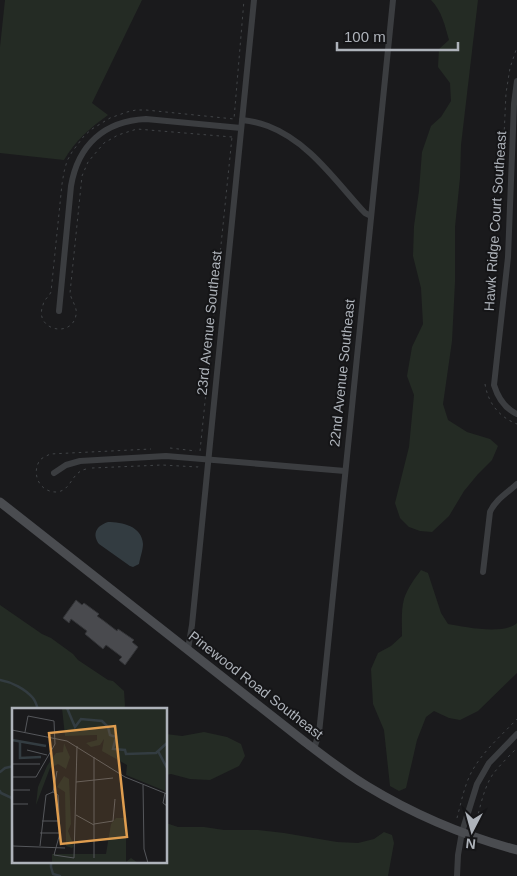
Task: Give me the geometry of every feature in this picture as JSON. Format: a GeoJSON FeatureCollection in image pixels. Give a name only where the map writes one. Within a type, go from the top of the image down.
{"type":"FeatureCollection","features":[{"type":"Feature","properties":{"kind":"street","name":"23rd Avenue Southeast"},"geometry":{"type":"LineString","coordinates":[[188,649],[192,625],[254,0]]}},
{"type":"Feature","properties":{"kind":"street","name":"22nd Avenue Southeast"},"geometry":{"type":"LineString","coordinates":[[314,749],[321,720],[393,0]]}},
{"type":"Feature","properties":{"kind":"street","name":"Hawk Ridge Court Southeast"},"geometry":{"type":"LineString","coordinates":[[517,81],[514,184],[507,271],[494,385],[500,399],[509,410],[517,414]]}},
{"type":"Feature","properties":{"kind":"street"},"geometry":{"type":"LineString","coordinates":[[59,311],[70,186],[76,165],[91,142],[114,126],[137,119],[241,128]]}},
{"type":"Feature","properties":{"kind":"street"},"geometry":{"type":"LineString","coordinates":[[242,120],[277,130],[300,145],[335,178],[365,213],[371,216]]}},
{"type":"Feature","properties":{"kind":"street"},"geometry":{"type":"LineString","coordinates":[[54,472],[66,465],[80,461],[166,456],[345,471]]}},
{"type":"Feature","properties":{"kind":"street"},"geometry":{"type":"LineString","coordinates":[[483,572],[492,506],[517,484]]}},
{"type":"Feature","properties":{"kind":"street","name":"Pinewood Road Southeast"},"geometry":{"type":"LineString","coordinates":[[0,502],[314,749],[354,778],[384,796],[437,822],[488,842],[517,850]]}},
{"type":"Feature","properties":{"kind":"street"},"geometry":{"type":"LineString","coordinates":[[457,876],[462,832],[474,790],[489,764],[517,734]]}},
{"type":"Feature","properties":{"kind":"path"},"geometry":{"type":"LineString","coordinates":[[200,451],[232,136],[137,129],[124,132],[104,143],[88,162],[80,187],[70,293],[76,310],[76,316],[67,328],[57,329],[51,328],[44,322],[41,316],[43,304],[52,292],[62,184],[67,161],[72,152],[92,129],[110,118],[127,112],[146,110],[234,118],[244,0]]}},
{"type":"Feature","properties":{"kind":"path"},"geometry":{"type":"LineString","coordinates":[[475,826],[489,782],[498,768],[517,748]]}},
{"type":"Feature","properties":{"kind":"shaded area"},"geometry":{"type":"Polygon","coordinates":[[[5,0],[142,0],[92,103],[108,115],[83,135],[64,160],[0,153],[0,47],[5,0]]]}},
{"type":"Feature","properties":{"kind":"shaded area"},"geometry":{"type":"Polygon","coordinates":[[[431,0],[478,0],[461,145],[455,227],[452,341],[443,404],[448,420],[467,432],[490,439],[498,446],[492,460],[464,491],[449,516],[432,532],[420,531],[409,527],[400,518],[395,503],[409,447],[414,395],[407,376],[412,347],[423,324],[421,288],[413,256],[414,226],[422,152],[431,126],[441,117],[451,101],[450,83],[438,67],[439,49],[449,40],[440,14],[431,0]]]}},
{"type":"Feature","properties":{"kind":"shaded area"},"geometry":{"type":"Polygon","coordinates":[[[108,522],[125,524],[139,533],[142,538],[143,549],[139,564],[133,567],[130,566],[99,544],[96,531],[108,522]]]}},
{"type":"Feature","properties":{"kind":"shaded area"},"geometry":{"type":"Polygon","coordinates":[[[421,570],[428,573],[441,613],[448,624],[473,628],[503,629],[517,623],[517,673],[478,711],[460,720],[449,718],[434,711],[426,717],[417,740],[406,788],[399,791],[390,786],[384,730],[373,704],[371,669],[378,653],[391,646],[402,636],[404,599],[421,570]]]}},
{"type":"Feature","properties":{"kind":"shaded area"},"geometry":{"type":"Polygon","coordinates":[[[0,605],[42,634],[51,638],[78,660],[108,680],[113,681],[124,691],[125,706],[124,708],[12,708],[12,864],[168,864],[168,824],[178,827],[258,830],[337,842],[358,843],[374,839],[384,832],[392,835],[394,843],[388,876],[0,876],[0,605]]]}},
{"type":"Feature","properties":{"kind":"shaded area"},"geometry":{"type":"Polygon","coordinates":[[[204,732],[227,737],[241,744],[245,756],[239,766],[210,780],[190,779],[168,775],[168,734],[182,736],[204,732]]]}},
{"type":"Feature","properties":{"kind":"building"},"geometry":{"type":"Polygon","coordinates":[[[76,600],[82,605],[84,603],[99,614],[97,616],[117,631],[118,629],[134,640],[132,642],[138,647],[125,665],[119,660],[122,657],[106,645],[103,649],[85,634],[87,631],[71,619],[69,623],[63,618],[76,600]]]}},
{"type":"Feature","properties":{"kind":"waterway"},"geometry":{"type":"LineString","coordinates":[[0,680],[14,684],[22,689],[34,699],[37,708]]}},
{"type":"Feature","properties":{"kind":"waterway"},"geometry":{"type":"LineString","coordinates":[[0,772],[5,768],[12,766]]}},
{"type":"Feature","properties":{"kind":"waterway"},"geometry":{"type":"LineString","coordinates":[[0,791],[12,798]]}},
{"type":"Feature","properties":{"kind":"waterway"},"geometry":{"type":"LineString","coordinates":[[51,864],[53,874],[60,876]]}}]}
